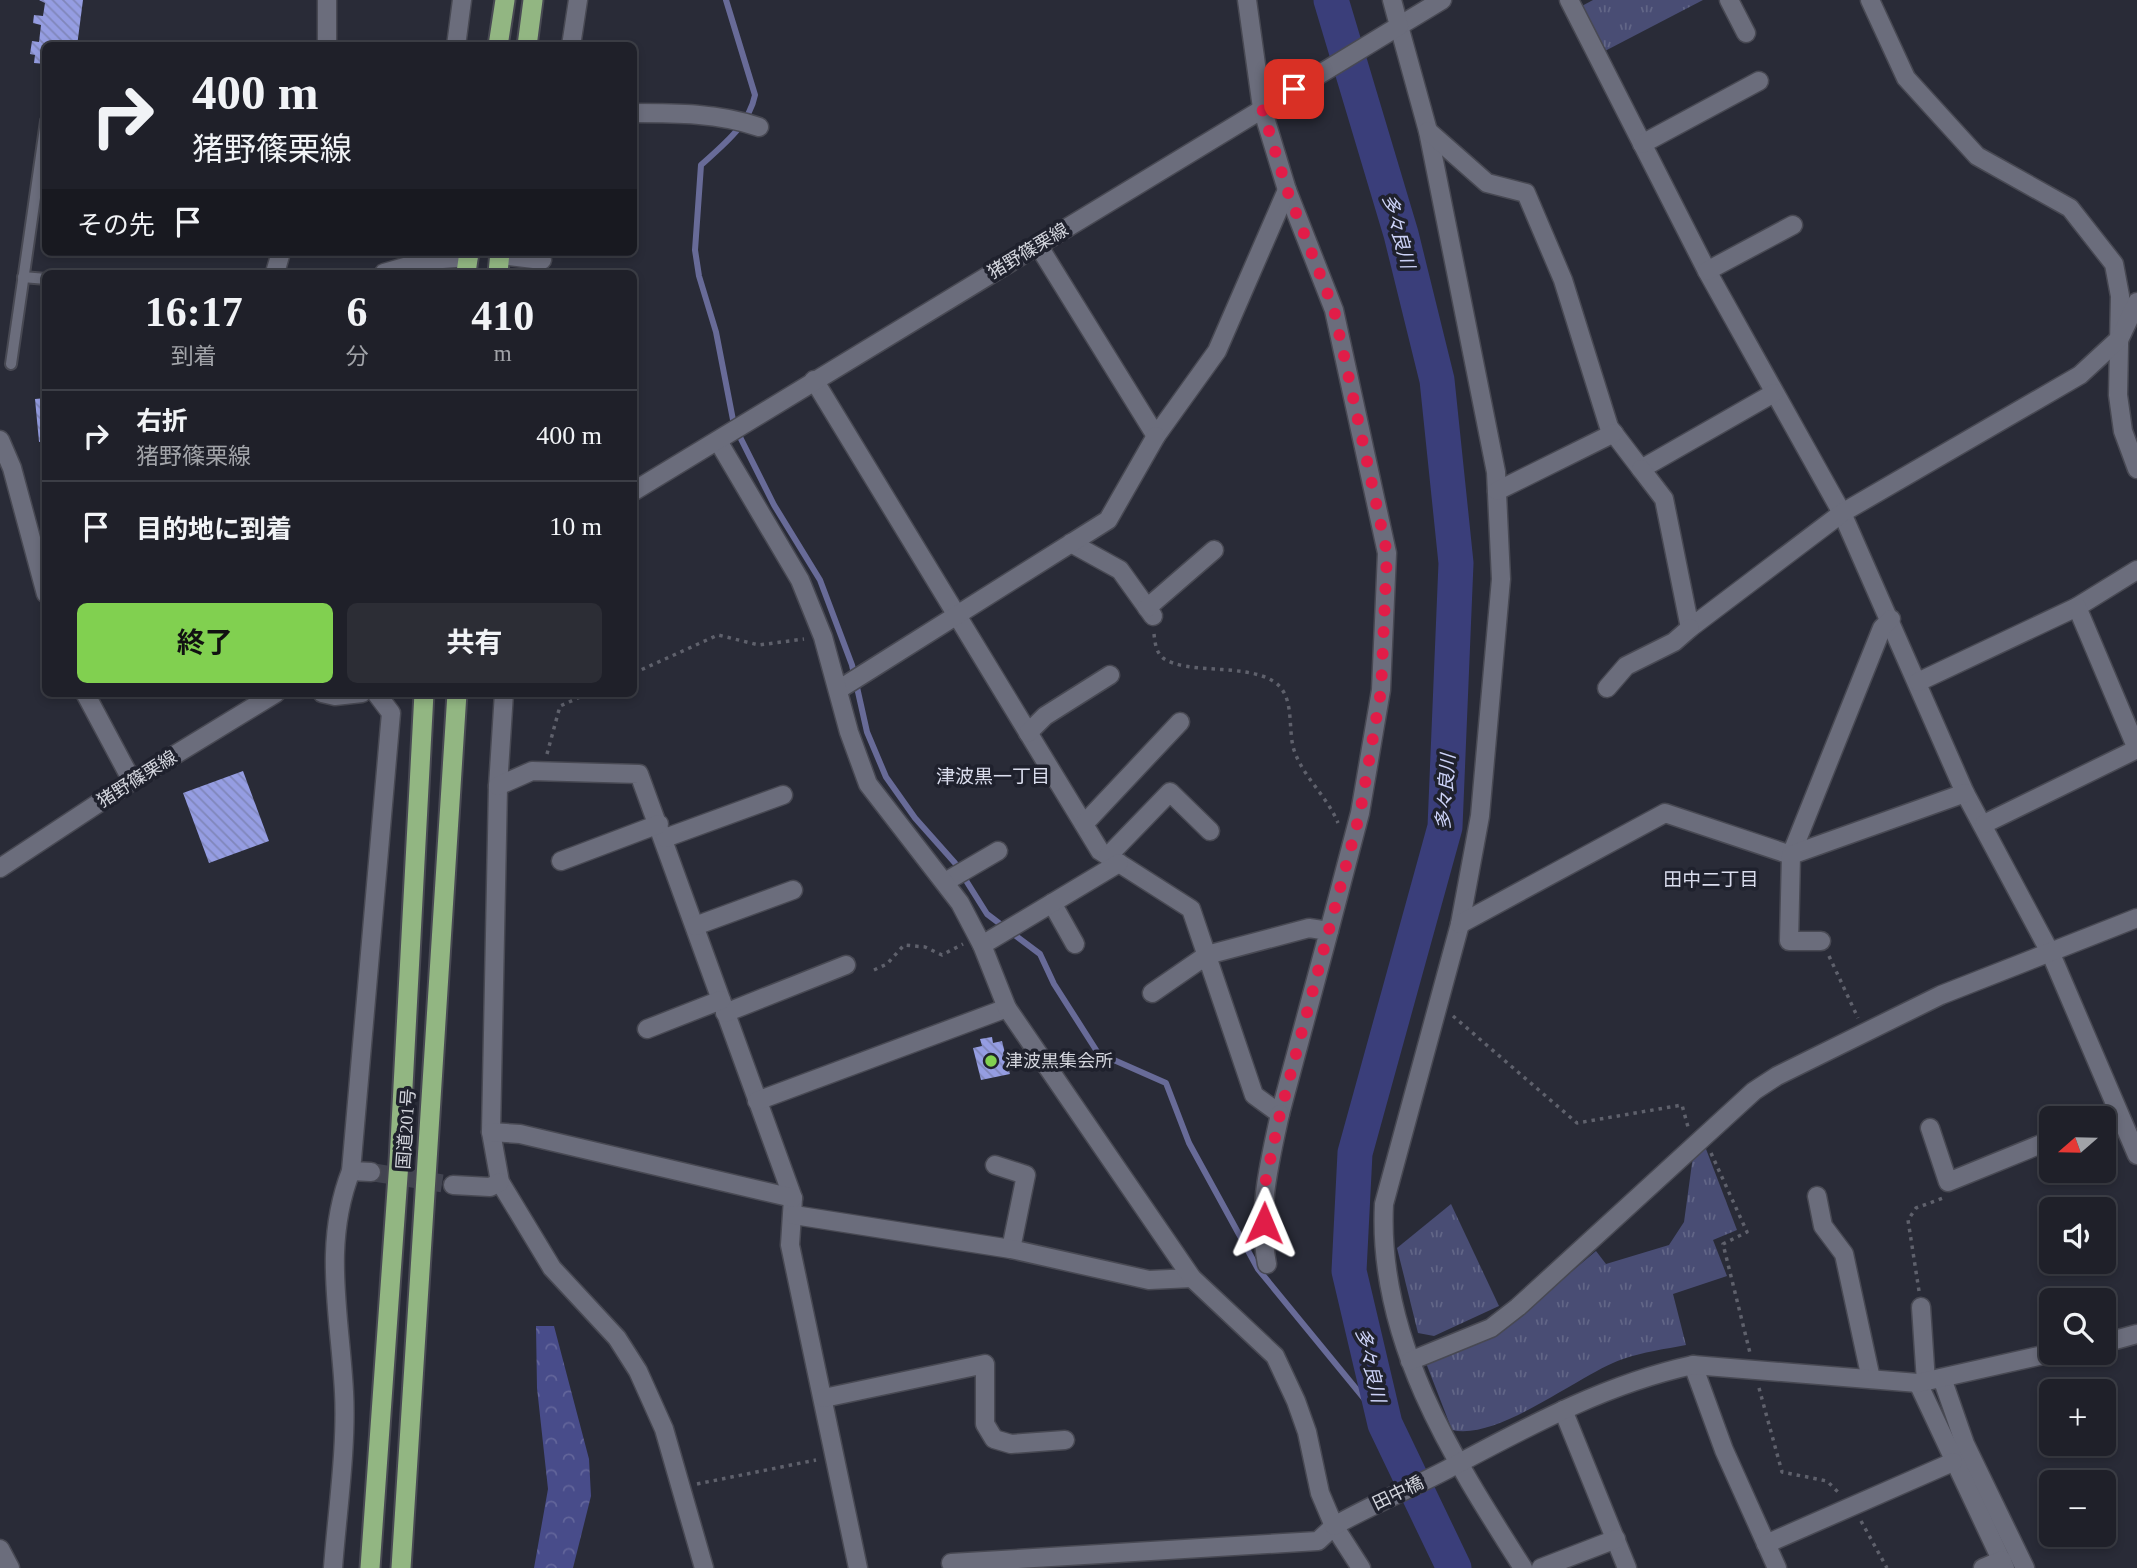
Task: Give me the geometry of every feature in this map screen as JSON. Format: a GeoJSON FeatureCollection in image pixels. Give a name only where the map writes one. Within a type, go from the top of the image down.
{"type":"FeatureCollection","features":[{"type":"Feature","properties":{"kind":"highway"},"geometry":{"type":"LineString","coordinates":[[499,42],[505,0]]}},
{"type":"Feature","properties":{"kind":"highway"},"geometry":{"type":"LineString","coordinates":[[528,42],[533,0]]}},
{"type":"Feature","properties":{"kind":"highway","name":"国道201号"},"geometry":{"type":"LineString","coordinates":[[370,1568],[399,1162],[424,697]]}},
{"type":"Feature","properties":{"kind":"highway","name":"国道201号"},"geometry":{"type":"LineString","coordinates":[[401,1568],[457,697]]}},
{"type":"Feature","properties":{"kind":"street"},"geometry":{"type":"LineString","coordinates":[[327,0],[327,42]]}},
{"type":"Feature","properties":{"kind":"street"},"geometry":{"type":"LineString","coordinates":[[457,42],[462,0]]}},
{"type":"Feature","properties":{"kind":"street"},"geometry":{"type":"LineString","coordinates":[[572,42],[578,0]]}},
{"type":"Feature","properties":{"kind":"street"},"geometry":{"type":"LineString","coordinates":[[1247,0],[1266,106],[1287,190],[1334,310],[1387,553],[1381,691],[1351,846],[1280,1114],[1265,1184],[1263,1243],[1267,1264]]}},
{"type":"Feature","properties":{"kind":"street"},"geometry":{"type":"LineString","coordinates":[[1392,0],[1394,29],[1428,131],[1496,472],[1501,579],[1479,816],[1460,924],[1384,1203],[1382,1241],[1387,1277],[1409,1361],[1453,1466],[1523,1568]]}},
{"type":"Feature","properties":{"kind":"street","name":"猪野篠栗線"},"geometry":{"type":"LineString","coordinates":[[637,485],[718,440],[1442,0]]}},
{"type":"Feature","properties":{"kind":"street"},"geometry":{"type":"LineString","coordinates":[[1569,0],[1707,271],[1842,513],[1891,619],[1965,793],[2051,954],[2107,1106]]}},
{"type":"Feature","properties":{"kind":"street"},"geometry":{"type":"LineString","coordinates":[[1729,0],[1746,33]]}},
{"type":"Feature","properties":{"kind":"street"},"geometry":{"type":"LineString","coordinates":[[1870,0],[1906,78],[1977,156],[2070,208],[2114,264],[2120,296],[2118,395],[2123,431],[2137,469]]}},
{"type":"Feature","properties":{"kind":"street"},"geometry":{"type":"LineString","coordinates":[[1642,144],[1759,81]]}},
{"type":"Feature","properties":{"kind":"street"},"geometry":{"type":"LineString","coordinates":[[637,114],[671,113],[737,119],[759,127]]}},
{"type":"Feature","properties":{"kind":"street"},"geometry":{"type":"LineString","coordinates":[[1428,131],[1487,183],[1526,193],[1563,280],[1614,433],[1664,499],[1690,628]]}},
{"type":"Feature","properties":{"kind":"street"},"geometry":{"type":"LineString","coordinates":[[838,690],[1108,520],[1156,436],[1217,351],[1287,190]]}},
{"type":"Feature","properties":{"kind":"street"},"geometry":{"type":"LineString","coordinates":[[1707,271],[1793,225]]}},
{"type":"Feature","properties":{"kind":"street"},"geometry":{"type":"LineString","coordinates":[[1038,245],[1156,436]]}},
{"type":"Feature","properties":{"kind":"street"},"geometry":{"type":"LineString","coordinates":[[499,260],[542,262]]}},
{"type":"Feature","properties":{"kind":"street"},"geometry":{"type":"LineString","coordinates":[[396,270],[428,262],[468,261]]}},
{"type":"Feature","properties":{"kind":"street"},"geometry":{"type":"LineString","coordinates":[[1607,688],[1626,666],[1674,642],[1842,513],[2080,375],[2120,338],[2137,302]]}},
{"type":"Feature","properties":{"kind":"street"},"geometry":{"type":"LineString","coordinates":[[814,380],[1100,850],[1191,909],[1254,1095],[1280,1114]]}},
{"type":"Feature","properties":{"kind":"street"},"geometry":{"type":"LineString","coordinates":[[1641,469],[1774,393]]}},
{"type":"Feature","properties":{"kind":"street"},"geometry":{"type":"LineString","coordinates":[[1497,491],[1614,433]]}},
{"type":"Feature","properties":{"kind":"street"},"geometry":{"type":"LineString","coordinates":[[0,440],[12,468],[42,579]]}},
{"type":"Feature","properties":{"kind":"street"},"geometry":{"type":"LineString","coordinates":[[718,440],[800,580],[823,637],[868,784],[945,882],[980,941],[1007,1008],[1192,1278],[1275,1356],[1307,1432],[1320,1493],[1341,1522],[1361,1568]]}},
{"type":"Feature","properties":{"kind":"street"},"geometry":{"type":"LineString","coordinates":[[1070,543],[1120,570],[1150,612],[1214,550]]}},
{"type":"Feature","properties":{"kind":"street"},"geometry":{"type":"LineString","coordinates":[[1918,682],[2077,607],[2137,570]]}},
{"type":"Feature","properties":{"kind":"street"},"geometry":{"type":"LineString","coordinates":[[1983,824],[2137,749],[2077,607]]}},
{"type":"Feature","properties":{"kind":"street"},"geometry":{"type":"LineString","coordinates":[[1821,941],[1789,941],[1791,855],[1881,628],[1891,619]]}},
{"type":"Feature","properties":{"kind":"street"},"geometry":{"type":"LineString","coordinates":[[1028,733],[1045,716],[1110,675]]}},
{"type":"Feature","properties":{"kind":"street"},"geometry":{"type":"LineString","coordinates":[[87,697],[132,781]]}},
{"type":"Feature","properties":{"kind":"street","name":"猪野篠栗線"},"geometry":{"type":"LineString","coordinates":[[0,869],[132,781],[269,697]]}},
{"type":"Feature","properties":{"kind":"street"},"geometry":{"type":"LineString","coordinates":[[332,1568],[344,1395],[333,1264],[341,1197],[351,1171],[391,713],[379,697]]}},
{"type":"Feature","properties":{"kind":"street"},"geometry":{"type":"LineString","coordinates":[[504,697],[498,786],[491,1132],[500,1182],[552,1268],[617,1338],[638,1371],[664,1429],[704,1568]]}},
{"type":"Feature","properties":{"kind":"street"},"geometry":{"type":"LineString","coordinates":[[1084,824],[1180,722]]}},
{"type":"Feature","properties":{"kind":"street"},"geometry":{"type":"LineString","coordinates":[[498,786],[532,771],[639,774],[662,831],[793,1206],[790,1245],[858,1568]]}},
{"type":"Feature","properties":{"kind":"street"},"geometry":{"type":"LineString","coordinates":[[980,941],[1052,903],[1113,859],[1170,792],[1210,831]]}},
{"type":"Feature","properties":{"kind":"street"},"geometry":{"type":"LineString","coordinates":[[1460,924],[1665,813],[1791,855],[1965,793]]}},
{"type":"Feature","properties":{"kind":"street"},"geometry":{"type":"LineString","coordinates":[[561,861],[783,795]]}},
{"type":"Feature","properties":{"kind":"street"},"geometry":{"type":"LineString","coordinates":[[945,882],[998,851]]}},
{"type":"Feature","properties":{"kind":"street"},"geometry":{"type":"LineString","coordinates":[[695,926],[793,890]]}},
{"type":"Feature","properties":{"kind":"street"},"geometry":{"type":"LineString","coordinates":[[1052,903],[1075,944]]}},
{"type":"Feature","properties":{"kind":"street"},"geometry":{"type":"LineString","coordinates":[[1409,1361],[1491,1328],[1754,1091],[1777,1076],[1941,995],[2137,918]]}},
{"type":"Feature","properties":{"kind":"street"},"geometry":{"type":"LineString","coordinates":[[1152,993],[1207,955],[1308,928],[1329,931]]}},
{"type":"Feature","properties":{"kind":"street"},"geometry":{"type":"LineString","coordinates":[[647,1029],[846,965]]}},
{"type":"Feature","properties":{"kind":"street"},"geometry":{"type":"LineString","coordinates":[[757,1101],[1007,1008]]}},
{"type":"Feature","properties":{"kind":"street"},"geometry":{"type":"LineString","coordinates":[[2116,1124],[2137,1155]]}},
{"type":"Feature","properties":{"kind":"street"},"geometry":{"type":"LineString","coordinates":[[1930,1128],[1948,1182],[2039,1145]]}},
{"type":"Feature","properties":{"kind":"street"},"geometry":{"type":"LineString","coordinates":[[491,1132],[520,1134],[793,1206],[1011,1249],[1149,1280],[1192,1278]]}},
{"type":"Feature","properties":{"kind":"street"},"geometry":{"type":"LineString","coordinates":[[995,1165],[1026,1175],[1011,1249]]}},
{"type":"Feature","properties":{"kind":"street"},"geometry":{"type":"LineString","coordinates":[[351,1171],[371,1172]]}},
{"type":"Feature","properties":{"kind":"street"},"geometry":{"type":"LineString","coordinates":[[453,1185],[490,1187],[500,1182]]}},
{"type":"Feature","properties":{"kind":"street"},"geometry":{"type":"LineString","coordinates":[[1817,1196],[1823,1226],[1844,1254],[1871,1380]]}},
{"type":"Feature","properties":{"kind":"street"},"geometry":{"type":"LineString","coordinates":[[1921,1307],[1929,1381],[1953,1462],[2003,1564],[1983,1568]]}},
{"type":"Feature","properties":{"kind":"street"},"geometry":{"type":"LineString","coordinates":[[2116,1340],[2137,1334]]}},
{"type":"Feature","properties":{"kind":"street","name":"田中橋"},"geometry":{"type":"LineString","coordinates":[[951,1563],[1318,1541],[1341,1522],[1563,1410],[1608,1389],[1693,1366],[1871,1380],[1929,1381],[2039,1356]]}},
{"type":"Feature","properties":{"kind":"street"},"geometry":{"type":"LineString","coordinates":[[824,1398],[985,1364],[985,1424],[994,1439],[1011,1444],[1065,1440]]}},
{"type":"Feature","properties":{"kind":"street"},"geometry":{"type":"LineString","coordinates":[[1693,1366],[1724,1450],[1777,1568]]}},
{"type":"Feature","properties":{"kind":"street"},"geometry":{"type":"LineString","coordinates":[[1929,1381],[1965,1444],[2025,1568]]}},
{"type":"Feature","properties":{"kind":"street"},"geometry":{"type":"LineString","coordinates":[[1563,1410],[1627,1568]]}},
{"type":"Feature","properties":{"kind":"street"},"geometry":{"type":"LineString","coordinates":[[1766,1544],[1953,1462]]}},
{"type":"Feature","properties":{"kind":"street"},"geometry":{"type":"LineString","coordinates":[[1541,1568],[1616,1539]]}},
{"type":"Feature","properties":{"kind":"street"},"geometry":{"type":"LineString","coordinates":[[0,1549],[10,1568]]}},
{"type":"Feature","properties":{"kind":"lane"},"geometry":{"type":"LineString","coordinates":[[12,364],[42,148]]}},
{"type":"Feature","properties":{"kind":"lane"},"geometry":{"type":"LineString","coordinates":[[23,277],[42,279]]}},
{"type":"Feature","properties":{"kind":"path"},"geometry":{"type":"LineString","coordinates":[[1150,612],[1155,646],[1162,657],[1176,663],[1252,673],[1274,681],[1284,692],[1291,713],[1294,750],[1332,807],[1351,846]]}},
{"type":"Feature","properties":{"kind":"path"},"geometry":{"type":"LineString","coordinates":[[637,672],[718,635],[759,645],[823,637]]}},
{"type":"Feature","properties":{"kind":"path"},"geometry":{"type":"LineString","coordinates":[[532,771],[546,758],[561,706],[580,697]]}},
{"type":"Feature","properties":{"kind":"path"},"geometry":{"type":"LineString","coordinates":[[874,970],[887,964],[904,945],[925,947],[942,955],[980,941]]}},
{"type":"Feature","properties":{"kind":"path"},"geometry":{"type":"LineString","coordinates":[[1821,941],[1848,992],[1863,1033]]}},
{"type":"Feature","properties":{"kind":"path"},"geometry":{"type":"LineString","coordinates":[[1438,1003],[1577,1123],[1682,1105],[1747,1232],[1723,1244],[1782,1472],[1827,1481],[1853,1506],[1887,1568]]}},
{"type":"Feature","properties":{"kind":"path"},"geometry":{"type":"LineString","coordinates":[[1921,1307],[1908,1220],[1916,1208],[1944,1198],[1948,1182]]}},
{"type":"Feature","properties":{"kind":"path"},"geometry":{"type":"LineString","coordinates":[[681,1487],[835,1456]]}},
{"type":"Feature","properties":{"kind":"green space"},"geometry":{"type":"Polygon","coordinates":[[[1593,0],[1703,0],[1603,52],[1580,7],[1593,0]]]}},
{"type":"Feature","properties":{"kind":"green space"},"geometry":{"type":"Polygon","coordinates":[[[1706,1149],[1737,1230],[1713,1240],[1727,1276],[1673,1294],[1686,1345],[1623,1359],[1492,1426],[1471,1431],[1452,1430],[1426,1363],[1473,1346],[1505,1328],[1596,1251],[1606,1264],[1669,1245],[1684,1222],[1693,1156],[1706,1149]]]}},
{"type":"Feature","properties":{"kind":"green space"},"geometry":{"type":"Polygon","coordinates":[[[1451,1204],[1499,1306],[1434,1336],[1418,1333],[1397,1248],[1451,1204]]]}},
{"type":"Feature","properties":{"kind":"green space"},"geometry":{"type":"Polygon","coordinates":[[[536,1326],[554,1326],[589,1459],[591,1496],[573,1568],[534,1568],[548,1489],[537,1388],[536,1326]]]}},
{"type":"Feature","properties":{"kind":"building"},"geometry":{"type":"Polygon","coordinates":[[[39,0],[83,0],[78,42],[42,42],[42,64],[34,63],[35,55],[30,54],[32,41],[39,42],[41,25],[33,23],[34,15],[43,16],[45,3],[39,0]]]}},
{"type":"Feature","properties":{"kind":"building"},"geometry":{"type":"Polygon","coordinates":[[[42,398],[42,442],[39,442],[35,399],[42,398]]]}},
{"type":"Feature","properties":{"kind":"building"},"geometry":{"type":"Polygon","coordinates":[[[243,771],[269,841],[209,863],[183,793],[243,771]]]}},
{"type":"Feature","properties":{"kind":"building","name":"津波黒集会所"},"geometry":{"type":"Polygon","coordinates":[[[992,1037],[993,1043],[1002,1041],[1010,1074],[981,1080],[973,1048],[982,1046],[980,1039],[992,1037]]]}},
{"type":"Feature","properties":{"kind":"waterway"},"geometry":{"type":"LineString","coordinates":[[726,0],[755,95],[741,125],[701,165],[695,250],[699,276],[716,332],[734,425],[774,505],[820,580],[852,665],[867,732],[886,777],[915,818],[955,863],[987,914],[1040,954],[1054,984],[1098,1053],[1166,1083],[1189,1143],[1258,1269],[1385,1424]]}},
{"type":"Feature","properties":{"kind":"waterway","name":"多々良川"},"geometry":{"type":"LineString","coordinates":[[1331,0],[1401,234],[1437,380],[1456,563],[1445,827],[1355,1153],[1349,1271],[1385,1424],[1454,1568]]}},
{"type":"Feature","properties":{"kind":"tunnel"},"geometry":{"type":"LineString","coordinates":[[371,1172],[453,1185]]}},
{"type":"Feature","properties":{"kind":"place","name":"津波黒集会所"},"geometry":{"type":"Point","coordinates":[991,1061]}},
{"type":"Feature","properties":{"kind":"district","name":"津波黒一丁目"},"geometry":{"type":"Point","coordinates":[993,776]}},
{"type":"Feature","properties":{"kind":"district","name":"田中二丁目"},"geometry":{"type":"Point","coordinates":[1711,879]}},
{"type":"Feature","properties":{"kind":"route"},"geometry":{"type":"LineString","coordinates":[[1264,1223],[1265,1184],[1280,1114],[1360,813],[1381,691],[1387,553],[1334,310],[1287,190],[1262,108],[1294,89]]}}]}
